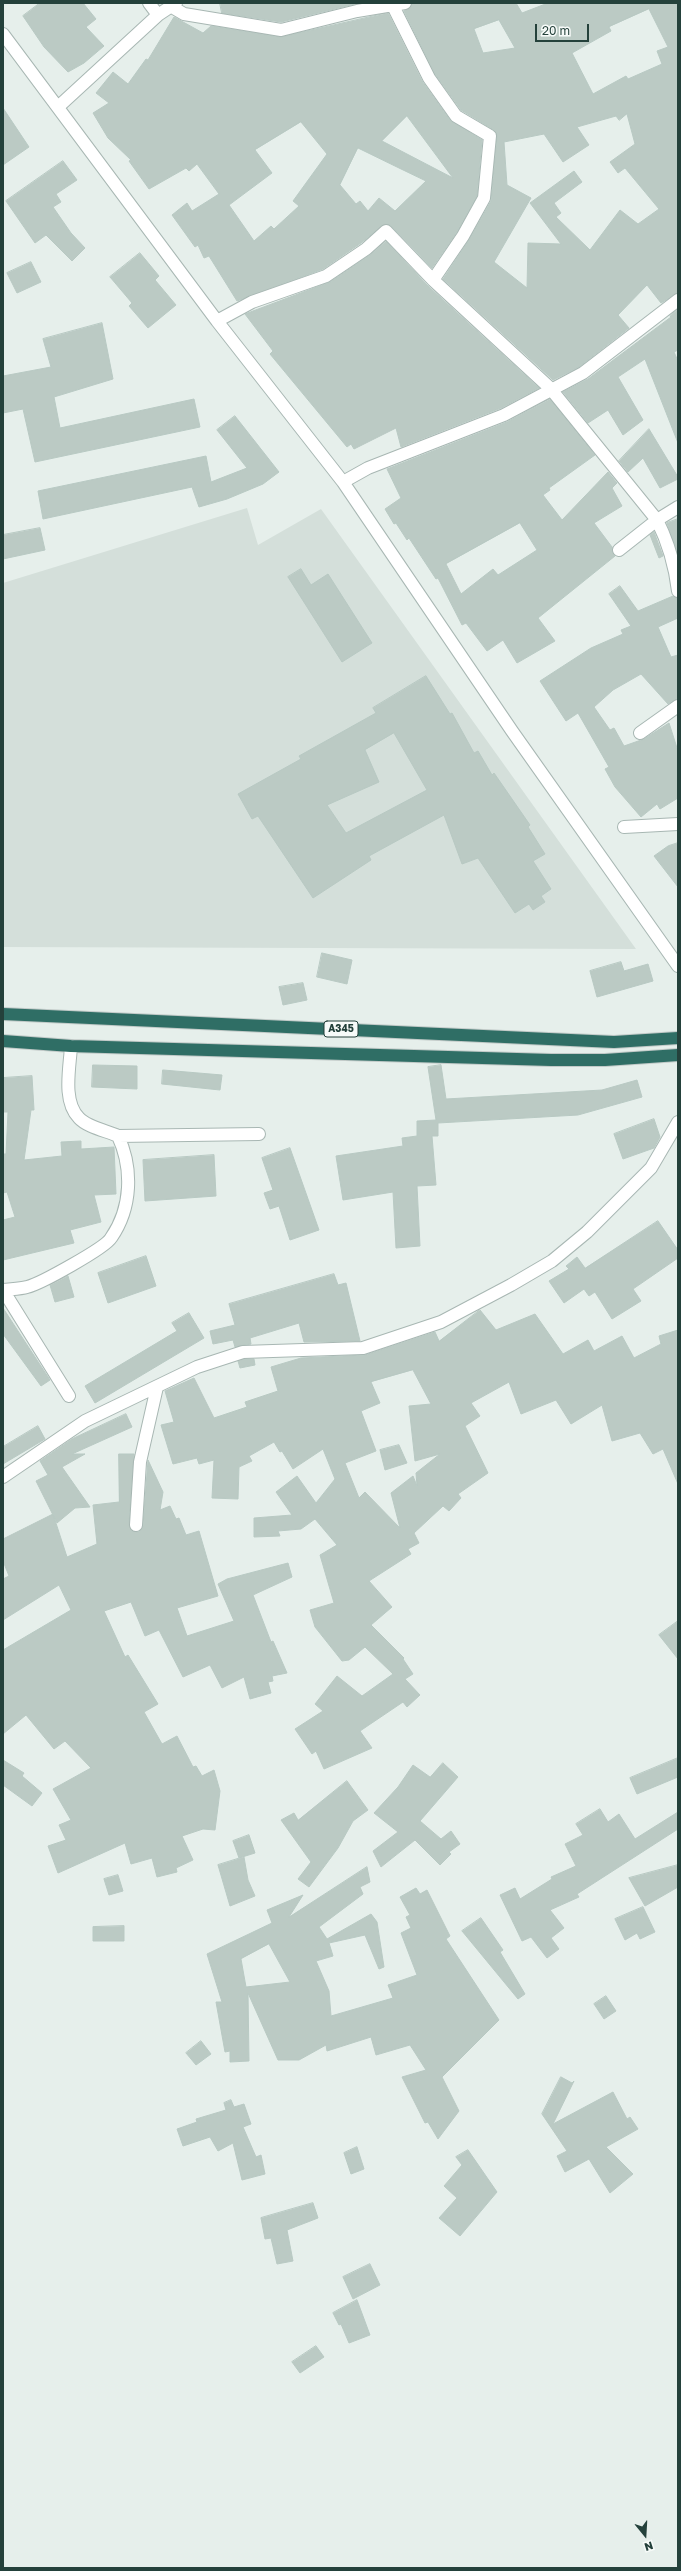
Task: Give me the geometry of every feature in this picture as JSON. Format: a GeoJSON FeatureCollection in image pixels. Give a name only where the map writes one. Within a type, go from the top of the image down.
{"type":"FeatureCollection","features":[{"type":"Feature","properties":{"kind":"highway","name":"A345"},"geometry":{"type":"LineString","coordinates":[[3,1014],[614,1042],[678,1038]]}},
{"type":"Feature","properties":{"kind":"highway","name":"A345"},"geometry":{"type":"LineString","coordinates":[[3,1042],[72,1046],[551,1060],[605,1060],[678,1055]]}},
{"type":"Feature","properties":{"kind":"street"},"geometry":{"type":"LineString","coordinates":[[149,3],[158,15]]}},
{"type":"Feature","properties":{"kind":"street"},"geometry":{"type":"LineString","coordinates":[[58,107],[158,15],[174,5],[184,14],[281,30],[357,11],[399,4],[429,78],[456,116],[490,136],[484,198],[463,236],[433,280]]}},
{"type":"Feature","properties":{"kind":"street"},"geometry":{"type":"LineString","coordinates":[[3,34],[217,321],[343,482],[512,731],[678,966]]}},
{"type":"Feature","properties":{"kind":"street"},"geometry":{"type":"LineString","coordinates":[[217,321],[252,302],[326,276],[366,249],[386,231],[433,280],[550,388],[658,520],[669,543],[675,563],[678,591]]}},
{"type":"Feature","properties":{"kind":"street"},"geometry":{"type":"LineString","coordinates":[[343,482],[368,468],[504,415],[550,388],[583,373],[678,300]]}},
{"type":"Feature","properties":{"kind":"street"},"geometry":{"type":"LineString","coordinates":[[619,550],[658,520],[678,507]]}},
{"type":"Feature","properties":{"kind":"street"},"geometry":{"type":"LineString","coordinates":[[640,733],[678,706]]}},
{"type":"Feature","properties":{"kind":"street"},"geometry":{"type":"LineString","coordinates":[[624,827],[678,824]]}},
{"type":"Feature","properties":{"kind":"street"},"geometry":{"type":"LineString","coordinates":[[72,1046],[69,1096],[72,1109],[79,1119],[118,1136],[259,1134]]}},
{"type":"Feature","properties":{"kind":"street"},"geometry":{"type":"LineString","coordinates":[[3,1477],[86,1421],[197,1367],[243,1352],[363,1348],[448,1318],[552,1261],[587,1232],[651,1168],[678,1122]]}},
{"type":"Feature","properties":{"kind":"street"},"geometry":{"type":"LineString","coordinates":[[69,1396],[3,1290],[28,1287],[81,1260],[111,1239],[125,1208],[129,1176],[125,1151],[118,1136]]}},
{"type":"Feature","properties":{"kind":"street"},"geometry":{"type":"LineString","coordinates":[[136,1525],[140,1462],[157,1387]]}},
{"type":"Feature","properties":{"kind":"shaded area"},"geometry":{"type":"Polygon","coordinates":[[[247,508],[258,545],[321,509],[636,949],[3,947],[3,583],[247,508]]]}},
{"type":"Feature","properties":{"kind":"building"},"geometry":{"type":"Polygon","coordinates":[[[40,3],[83,3],[96,19],[86,27],[104,46],[84,63],[68,72],[44,47],[23,16],[40,3]]]}},
{"type":"Feature","properties":{"kind":"building"},"geometry":{"type":"Polygon","coordinates":[[[220,3],[359,3],[281,22],[222,13],[220,3]]]}},
{"type":"Feature","properties":{"kind":"building"},"geometry":{"type":"Polygon","coordinates":[[[412,3],[516,3],[522,13],[548,3],[678,3],[678,293],[661,303],[647,285],[618,315],[629,328],[579,367],[553,380],[443,279],[469,240],[491,201],[497,136],[494,130],[461,110],[435,74],[404,11],[410,8],[412,3]],[[649,9],[609,27],[611,31],[572,53],[593,94],[626,76],[628,79],[662,64],[657,51],[668,47],[649,9]],[[499,20],[474,29],[483,53],[515,48],[499,20]],[[627,114],[619,120],[616,116],[577,127],[589,145],[563,162],[544,134],[504,142],[507,185],[531,198],[494,262],[527,288],[528,243],[561,244],[530,203],[574,171],[582,182],[554,203],[561,213],[556,217],[590,250],[620,210],[638,224],[659,209],[625,168],[618,173],[610,162],[635,144],[627,114]]]}},
{"type":"Feature","properties":{"kind":"building"},"geometry":{"type":"Polygon","coordinates":[[[388,13],[422,81],[450,120],[482,140],[477,196],[457,232],[432,268],[391,226],[385,224],[361,243],[323,269],[237,301],[209,256],[204,258],[198,245],[195,247],[172,215],[187,203],[192,211],[219,194],[197,164],[189,171],[186,168],[149,189],[129,161],[131,160],[108,138],[93,113],[109,103],[96,93],[113,72],[128,84],[146,59],[148,60],[174,17],[203,33],[211,26],[280,37],[388,13]],[[407,116],[382,141],[453,178],[407,116]],[[301,122],[255,150],[272,173],[229,205],[254,241],[271,226],[274,229],[299,206],[293,201],[327,154],[301,122]],[[358,148],[340,185],[356,204],[360,201],[368,211],[379,198],[395,211],[426,181],[358,148]]]}},
{"type":"Feature","properties":{"kind":"building"},"geometry":{"type":"Polygon","coordinates":[[[3,108],[29,147],[3,165],[3,108]]]}},
{"type":"Feature","properties":{"kind":"building"},"geometry":{"type":"Polygon","coordinates":[[[63,161],[77,180],[56,194],[61,202],[53,207],[71,233],[85,248],[72,261],[46,235],[35,243],[6,201],[63,161]]]}},
{"type":"Feature","properties":{"kind":"building"},"geometry":{"type":"Polygon","coordinates":[[[386,241],[428,286],[539,388],[501,408],[401,447],[396,428],[354,449],[351,444],[347,447],[270,354],[273,351],[245,314],[330,282],[370,255],[386,241]]]}},
{"type":"Feature","properties":{"kind":"building"},"geometry":{"type":"Polygon","coordinates":[[[140,253],[159,276],[155,280],[176,305],[148,328],[129,306],[132,303],[110,277],[140,253]]]}},
{"type":"Feature","properties":{"kind":"building"},"geometry":{"type":"Polygon","coordinates":[[[31,262],[41,282],[17,293],[7,273],[31,262]]]}},
{"type":"Feature","properties":{"kind":"building"},"geometry":{"type":"Polygon","coordinates":[[[678,309],[678,350],[674,352],[678,361],[678,443],[645,359],[618,377],[643,420],[623,435],[608,410],[588,423],[563,392],[588,379],[671,317],[670,316],[678,309]]]}},
{"type":"Feature","properties":{"kind":"building"},"geometry":{"type":"Polygon","coordinates":[[[102,323],[113,379],[54,397],[60,428],[194,399],[200,427],[35,462],[23,409],[3,413],[3,376],[51,367],[43,339],[102,323]]]}},
{"type":"Feature","properties":{"kind":"building"},"geometry":{"type":"Polygon","coordinates":[[[550,399],[595,455],[549,488],[550,490],[543,495],[562,520],[608,472],[617,483],[612,488],[622,506],[594,523],[612,547],[612,551],[615,556],[538,618],[555,641],[517,663],[503,640],[487,651],[466,623],[462,625],[438,578],[436,579],[409,538],[407,540],[396,523],[394,524],[385,509],[401,498],[387,469],[507,422],[550,399]],[[520,523],[446,564],[461,594],[493,569],[498,575],[537,550],[520,523]]]}},
{"type":"Feature","properties":{"kind":"building"},"geometry":{"type":"Polygon","coordinates":[[[235,416],[279,472],[263,484],[227,499],[199,507],[192,487],[43,519],[38,491],[206,456],[211,482],[247,468],[217,430],[235,416]]]}},
{"type":"Feature","properties":{"kind":"building"},"geometry":{"type":"Polygon","coordinates":[[[649,429],[678,477],[678,479],[660,488],[643,458],[628,472],[619,461],[649,429]]]}},
{"type":"Feature","properties":{"kind":"building"},"geometry":{"type":"Polygon","coordinates":[[[678,519],[678,550],[677,551],[667,523],[678,519]]]}},
{"type":"Feature","properties":{"kind":"building"},"geometry":{"type":"Polygon","coordinates":[[[40,528],[45,550],[3,559],[3,535],[40,528]]]}},
{"type":"Feature","properties":{"kind":"building"},"geometry":{"type":"Polygon","coordinates":[[[654,532],[663,556],[659,558],[650,535],[654,532]]]}},
{"type":"Feature","properties":{"kind":"building"},"geometry":{"type":"Polygon","coordinates":[[[301,569],[311,585],[328,574],[372,643],[342,662],[288,577],[301,569]]]}},
{"type":"Feature","properties":{"kind":"building"},"geometry":{"type":"Polygon","coordinates":[[[620,586],[638,611],[673,596],[678,598],[678,618],[658,627],[671,657],[678,655],[678,698],[668,704],[641,674],[613,690],[594,707],[610,730],[614,728],[624,746],[644,739],[669,723],[678,751],[678,798],[660,809],[657,804],[641,817],[615,787],[605,769],[609,767],[578,713],[566,721],[540,681],[591,648],[623,634],[621,630],[631,626],[609,594],[620,586]]]}},
{"type":"Feature","properties":{"kind":"building"},"geometry":{"type":"Polygon","coordinates":[[[426,676],[450,714],[452,713],[474,753],[478,751],[492,775],[494,773],[530,825],[528,827],[545,854],[533,861],[551,889],[541,896],[545,902],[533,910],[529,904],[515,913],[478,858],[462,864],[444,815],[369,856],[371,860],[313,898],[258,816],[252,819],[238,794],[301,759],[299,756],[376,713],[373,708],[426,676]],[[394,733],[365,750],[379,782],[327,805],[346,833],[427,790],[394,733]]]}},
{"type":"Feature","properties":{"kind":"building"},"geometry":{"type":"Polygon","coordinates":[[[678,843],[678,887],[654,856],[668,846],[678,843]]]}},
{"type":"Feature","properties":{"kind":"building"},"geometry":{"type":"Polygon","coordinates":[[[322,953],[352,960],[347,984],[317,977],[322,953]]]}},
{"type":"Feature","properties":{"kind":"building"},"geometry":{"type":"Polygon","coordinates":[[[621,962],[624,971],[648,964],[653,981],[597,997],[590,971],[621,962]]]}},
{"type":"Feature","properties":{"kind":"building"},"geometry":{"type":"Polygon","coordinates":[[[303,983],[307,1000],[283,1005],[279,987],[303,983]]]}},
{"type":"Feature","properties":{"kind":"building"},"geometry":{"type":"Polygon","coordinates":[[[93,1065],[137,1066],[137,1089],[92,1087],[93,1065]]]}},
{"type":"Feature","properties":{"kind":"building"},"geometry":{"type":"Polygon","coordinates":[[[441,1065],[446,1099],[602,1090],[637,1080],[642,1097],[578,1115],[438,1123],[438,1136],[432,1136],[436,1185],[417,1186],[420,1246],[396,1248],[393,1192],[343,1200],[336,1156],[403,1146],[402,1138],[417,1136],[417,1121],[436,1120],[428,1067],[441,1065]]]}},
{"type":"Feature","properties":{"kind":"building"},"geometry":{"type":"Polygon","coordinates":[[[163,1070],[222,1075],[220,1090],[162,1084],[163,1070]]]}},
{"type":"Feature","properties":{"kind":"building"},"geometry":{"type":"Polygon","coordinates":[[[32,1076],[34,1110],[31,1110],[24,1160],[62,1156],[61,1142],[81,1141],[81,1149],[114,1147],[116,1194],[94,1195],[101,1222],[70,1230],[74,1243],[3,1260],[3,1220],[15,1217],[7,1192],[3,1193],[3,1154],[6,1154],[8,1112],[3,1112],[3,1078],[32,1076]]]}},
{"type":"Feature","properties":{"kind":"building"},"geometry":{"type":"Polygon","coordinates":[[[654,1119],[660,1137],[654,1148],[623,1159],[614,1134],[654,1119]]]}},
{"type":"Feature","properties":{"kind":"building"},"geometry":{"type":"Polygon","coordinates":[[[290,1148],[319,1230],[290,1240],[279,1206],[270,1209],[264,1193],[273,1190],[262,1158],[290,1148]]]}},
{"type":"Feature","properties":{"kind":"building"},"geometry":{"type":"Polygon","coordinates":[[[214,1155],[216,1196],[145,1201],[143,1160],[214,1155]]]}},
{"type":"Feature","properties":{"kind":"building"},"geometry":{"type":"Polygon","coordinates":[[[658,1221],[678,1250],[678,1258],[633,1289],[641,1301],[612,1319],[595,1292],[589,1296],[584,1289],[564,1303],[549,1281],[569,1269],[566,1266],[577,1257],[585,1268],[658,1221]]]}},
{"type":"Feature","properties":{"kind":"building"},"geometry":{"type":"Polygon","coordinates":[[[146,1256],[156,1286],[108,1303],[98,1273],[146,1256]]]}},
{"type":"Feature","properties":{"kind":"building"},"geometry":{"type":"Polygon","coordinates":[[[334,1274],[338,1285],[346,1283],[360,1341],[304,1342],[299,1323],[250,1338],[251,1344],[235,1347],[233,1340],[213,1344],[210,1331],[235,1325],[229,1304],[334,1274]]]}},
{"type":"Feature","properties":{"kind":"building"},"geometry":{"type":"Polygon","coordinates":[[[68,1276],[74,1297],[55,1302],[50,1285],[68,1276]]]}},
{"type":"Feature","properties":{"kind":"building"},"geometry":{"type":"Polygon","coordinates":[[[3,1308],[50,1380],[41,1386],[3,1334],[3,1308]]]}},
{"type":"Feature","properties":{"kind":"building"},"geometry":{"type":"Polygon","coordinates":[[[480,1310],[496,1330],[535,1314],[563,1354],[588,1340],[594,1351],[622,1336],[634,1358],[661,1344],[659,1336],[678,1330],[678,1484],[663,1449],[653,1454],[640,1433],[612,1441],[602,1405],[571,1424],[556,1400],[521,1414],[509,1382],[471,1403],[480,1416],[465,1426],[488,1473],[458,1494],[461,1498],[449,1511],[443,1506],[414,1533],[419,1543],[408,1549],[411,1554],[369,1581],[392,1607],[371,1625],[404,1658],[403,1659],[413,1674],[405,1679],[420,1695],[407,1707],[403,1702],[360,1731],[372,1748],[324,1769],[316,1751],[312,1754],[295,1729],[323,1711],[315,1704],[337,1676],[362,1696],[393,1674],[365,1647],[349,1660],[342,1661],[315,1627],[310,1610],[334,1603],[320,1555],[337,1545],[315,1519],[301,1529],[278,1531],[280,1536],[254,1537],[254,1518],[292,1515],[276,1492],[297,1476],[316,1503],[335,1479],[323,1449],[293,1469],[282,1451],[280,1452],[274,1442],[249,1456],[252,1461],[239,1467],[238,1499],[212,1498],[214,1460],[199,1464],[197,1458],[173,1464],[161,1425],[174,1422],[165,1391],[194,1378],[214,1418],[247,1407],[245,1402],[278,1391],[271,1367],[301,1358],[365,1355],[435,1332],[439,1341],[480,1310]],[[413,1370],[371,1382],[380,1403],[361,1411],[376,1451],[345,1463],[359,1498],[365,1492],[400,1528],[391,1493],[413,1476],[417,1486],[416,1473],[440,1454],[415,1461],[409,1406],[431,1404],[413,1370]]]}},
{"type":"Feature","properties":{"kind":"building"},"geometry":{"type":"Polygon","coordinates":[[[189,1313],[204,1338],[95,1403],[85,1386],[177,1331],[172,1323],[189,1313]]]}},
{"type":"Feature","properties":{"kind":"building"},"geometry":{"type":"Polygon","coordinates":[[[244,1359],[254,1359],[255,1365],[240,1368],[238,1361],[244,1359]]]}},
{"type":"Feature","properties":{"kind":"building"},"geometry":{"type":"Polygon","coordinates":[[[126,1414],[132,1427],[72,1454],[85,1454],[62,1467],[90,1507],[75,1508],[57,1523],[36,1481],[48,1475],[40,1461],[72,1439],[126,1414]]]}},
{"type":"Feature","properties":{"kind":"building"},"geometry":{"type":"Polygon","coordinates":[[[38,1426],[45,1439],[3,1464],[3,1447],[38,1426]]]}},
{"type":"Feature","properties":{"kind":"building"},"geometry":{"type":"Polygon","coordinates":[[[399,1445],[407,1463],[385,1470],[380,1450],[399,1445]]]}},
{"type":"Feature","properties":{"kind":"building"},"geometry":{"type":"Polygon","coordinates":[[[119,1454],[134,1454],[129,1525],[132,1531],[139,1532],[143,1526],[148,1460],[163,1492],[160,1510],[170,1506],[176,1519],[179,1518],[186,1535],[199,1531],[218,1596],[177,1608],[187,1636],[234,1621],[218,1584],[227,1579],[288,1563],[292,1577],[253,1595],[271,1642],[273,1641],[287,1673],[272,1676],[273,1681],[268,1682],[271,1693],[250,1699],[244,1677],[222,1688],[210,1665],[183,1677],[159,1630],[145,1636],[131,1602],[104,1611],[125,1657],[128,1655],[158,1704],[144,1712],[162,1744],[177,1736],[193,1767],[196,1766],[202,1776],[214,1770],[220,1791],[215,1830],[203,1829],[182,1836],[193,1860],[176,1868],[177,1872],[157,1877],[152,1858],[131,1864],[125,1843],[58,1873],[48,1846],[66,1840],[59,1825],[71,1820],[53,1789],[91,1768],[65,1741],[54,1749],[26,1715],[3,1734],[3,1650],[71,1610],[59,1585],[3,1620],[3,1579],[9,1576],[3,1561],[3,1539],[53,1514],[67,1557],[97,1544],[93,1505],[119,1502],[119,1454]]]}},
{"type":"Feature","properties":{"kind":"building"},"geometry":{"type":"Polygon","coordinates":[[[678,1621],[678,1659],[659,1635],[678,1621]]]}},
{"type":"Feature","properties":{"kind":"building"},"geometry":{"type":"Polygon","coordinates":[[[678,1758],[678,1777],[637,1794],[630,1778],[678,1758]]]}},
{"type":"Feature","properties":{"kind":"building"},"geometry":{"type":"Polygon","coordinates":[[[3,1760],[24,1773],[22,1776],[42,1793],[32,1806],[3,1785],[3,1760]]]}},
{"type":"Feature","properties":{"kind":"building"},"geometry":{"type":"Polygon","coordinates":[[[443,1763],[458,1777],[420,1821],[441,1839],[451,1831],[460,1844],[449,1852],[451,1854],[440,1865],[415,1840],[381,1867],[373,1851],[398,1832],[374,1813],[398,1787],[413,1765],[430,1777],[443,1763]]]}},
{"type":"Feature","properties":{"kind":"building"},"geometry":{"type":"Polygon","coordinates":[[[347,1781],[368,1810],[353,1821],[338,1848],[309,1887],[298,1879],[311,1862],[281,1820],[294,1813],[298,1820],[347,1781]]]}},
{"type":"Feature","properties":{"kind":"building"},"geometry":{"type":"Polygon","coordinates":[[[600,1809],[608,1822],[619,1814],[635,1839],[678,1812],[678,1829],[577,1894],[579,1897],[550,1910],[564,1928],[551,1938],[559,1949],[547,1958],[531,1937],[522,1941],[500,1895],[515,1888],[520,1899],[552,1879],[551,1877],[576,1866],[565,1844],[583,1835],[576,1824],[600,1809]]]}},
{"type":"Feature","properties":{"kind":"building"},"geometry":{"type":"Polygon","coordinates":[[[249,1835],[255,1853],[239,1858],[233,1841],[249,1835]]]}},
{"type":"Feature","properties":{"kind":"building"},"geometry":{"type":"Polygon","coordinates":[[[244,1857],[248,1880],[255,1896],[230,1906],[218,1865],[244,1857]]]}},
{"type":"Feature","properties":{"kind":"building"},"geometry":{"type":"Polygon","coordinates":[[[678,1865],[678,1887],[645,1906],[629,1878],[678,1865]]]}},
{"type":"Feature","properties":{"kind":"building"},"geometry":{"type":"Polygon","coordinates":[[[367,1867],[370,1882],[360,1887],[363,1894],[319,1927],[327,1939],[371,1914],[377,1922],[384,1967],[379,1969],[365,1935],[329,1943],[333,1956],[316,1961],[329,1991],[331,2016],[393,1998],[388,1985],[417,1975],[401,1933],[411,1928],[406,1917],[410,1915],[400,1897],[416,1888],[420,1894],[427,1890],[450,1936],[446,1939],[499,2020],[442,2077],[459,2111],[438,2139],[428,2122],[425,2123],[402,2077],[426,2070],[410,2045],[376,2055],[371,2037],[327,2051],[326,2045],[299,2060],[278,2060],[248,1993],[249,2061],[230,2062],[230,2051],[225,2052],[216,2002],[222,2002],[207,1954],[272,1923],[267,1910],[303,1895],[289,1917],[367,1867]],[[269,1944],[241,1959],[246,1987],[290,1982],[269,1944]]]}},
{"type":"Feature","properties":{"kind":"building"},"geometry":{"type":"Polygon","coordinates":[[[118,1875],[123,1891],[109,1895],[104,1879],[118,1875]]]}},
{"type":"Feature","properties":{"kind":"building"},"geometry":{"type":"Polygon","coordinates":[[[643,1907],[655,1932],[640,1939],[637,1933],[625,1940],[615,1919],[643,1907]]]}},
{"type":"Feature","properties":{"kind":"building"},"geometry":{"type":"Polygon","coordinates":[[[481,1918],[503,1950],[500,1952],[525,1994],[518,1999],[462,1931],[481,1918]]]}},
{"type":"Feature","properties":{"kind":"building"},"geometry":{"type":"Polygon","coordinates":[[[124,1926],[124,1941],[93,1941],[93,1927],[124,1926]]]}},
{"type":"Feature","properties":{"kind":"building"},"geometry":{"type":"Polygon","coordinates":[[[606,1996],[616,2011],[604,2019],[594,2004],[606,1996]]]}},
{"type":"Feature","properties":{"kind":"building"},"geometry":{"type":"Polygon","coordinates":[[[201,2041],[211,2054],[196,2065],[186,2053],[201,2041]]]}},
{"type":"Feature","properties":{"kind":"building"},"geometry":{"type":"Polygon","coordinates":[[[561,2077],[572,2083],[574,2081],[553,2124],[613,2092],[627,2119],[630,2117],[638,2129],[606,2147],[633,2174],[610,2193],[589,2159],[565,2172],[557,2156],[567,2151],[542,2114],[561,2077]]]}},
{"type":"Feature","properties":{"kind":"building"},"geometry":{"type":"Polygon","coordinates":[[[231,2100],[234,2107],[244,2104],[251,2124],[243,2127],[256,2157],[261,2155],[265,2174],[242,2180],[233,2143],[218,2151],[210,2137],[183,2146],[177,2129],[197,2122],[196,2119],[226,2110],[224,2103],[231,2100]]]}},
{"type":"Feature","properties":{"kind":"building"},"geometry":{"type":"Polygon","coordinates":[[[357,2147],[364,2169],[351,2174],[344,2153],[357,2147]]]}},
{"type":"Feature","properties":{"kind":"building"},"geometry":{"type":"Polygon","coordinates":[[[468,2150],[497,2192],[460,2236],[439,2218],[457,2198],[444,2186],[462,2165],[456,2157],[468,2150]]]}},
{"type":"Feature","properties":{"kind":"building"},"geometry":{"type":"Polygon","coordinates":[[[313,2203],[318,2218],[287,2230],[293,2261],[277,2264],[271,2238],[265,2239],[261,2218],[313,2203]]]}},
{"type":"Feature","properties":{"kind":"building"},"geometry":{"type":"Polygon","coordinates":[[[370,2264],[380,2285],[353,2299],[343,2277],[370,2264]]]}},
{"type":"Feature","properties":{"kind":"building"},"geometry":{"type":"Polygon","coordinates":[[[357,2300],[370,2335],[349,2343],[341,2324],[339,2325],[333,2313],[357,2300]]]}},
{"type":"Feature","properties":{"kind":"building"},"geometry":{"type":"Polygon","coordinates":[[[316,2346],[324,2357],[300,2373],[292,2362],[316,2346]]]}}]}
